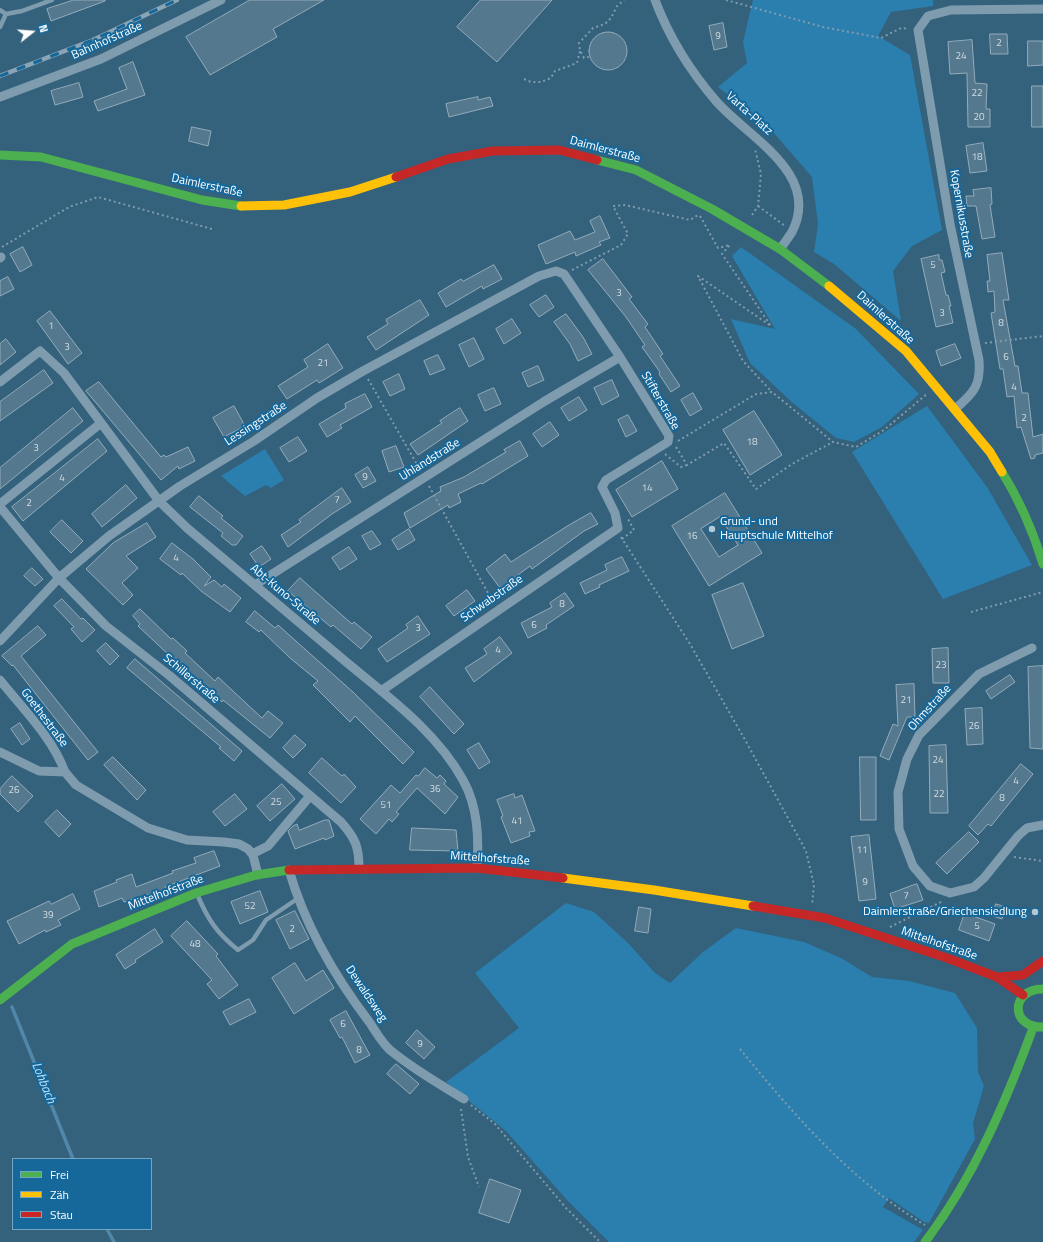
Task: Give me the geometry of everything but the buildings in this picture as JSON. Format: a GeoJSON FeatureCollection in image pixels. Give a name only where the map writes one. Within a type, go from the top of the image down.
{"type":"FeatureCollection","features":[{"type":"Feature","properties":{"kind":"main road","name":"Daimlerstraße"},"geometry":{"type":"LineString","coordinates":[[0,155],[41,157],[202,200],[244,207],[284,205],[350,192],[397,178],[448,159],[493,151],[559,150],[636,170],[712,209],[780,249],[851,302],[906,351],[990,452],[1018,498],[1034,535],[1043,564]]}},
{"type":"Feature","properties":{"kind":"main road","name":"Mittelhofstraße"},"geometry":{"type":"LineString","coordinates":[[0,1000],[72,944],[196,893],[258,875],[289,870],[359,868],[477,868],[570,878],[810,915],[825,918],[884,937],[997,977],[1023,995]]}},
{"type":"Feature","properties":{"kind":"main road","name":"Mittelhofstraße"},"geometry":{"type":"LineString","coordinates":[[997,977],[1014,978],[1024,975],[1032,971],[1043,961]]}},
{"type":"Feature","properties":{"kind":"main road"},"geometry":{"type":"LineString","coordinates":[[1043,988],[1034,989],[1023,995],[1020,1000],[1019,1014],[1026,1025],[1033,1028],[1043,1028]]}},
{"type":"Feature","properties":{"kind":"main road"},"geometry":{"type":"LineString","coordinates":[[925,1242],[956,1198],[990,1138],[1033,1028]]}},
{"type":"Feature","properties":{"kind":"street","name":"Bahnhofstraße"},"geometry":{"type":"LineString","coordinates":[[0,97],[101,60],[221,0]]}},
{"type":"Feature","properties":{"kind":"street","name":"Varta-Platz"},"geometry":{"type":"LineString","coordinates":[[655,0],[663,22],[687,65],[717,102],[755,136],[786,167],[796,189],[798,200],[796,218],[792,231],[780,249]]}},
{"type":"Feature","properties":{"kind":"street"},"geometry":{"type":"LineString","coordinates":[[918,30],[928,16],[951,10],[1043,9]]}},
{"type":"Feature","properties":{"kind":"street","name":"Kopernikusstraße"},"geometry":{"type":"LineString","coordinates":[[918,30],[950,224],[980,374],[974,391],[955,409]]}},
{"type":"Feature","properties":{"kind":"street","name":"Stifterstraße"},"geometry":{"type":"LineString","coordinates":[[560,273],[620,357],[669,436],[668,446],[606,480],[602,487],[615,513],[618,528]]}},
{"type":"Feature","properties":{"kind":"street","name":"Lessingstraße"},"geometry":{"type":"LineString","coordinates":[[0,641],[59,578],[109,536],[159,501],[254,441],[317,398],[363,371],[539,276],[560,273]]}},
{"type":"Feature","properties":{"kind":"street","name":"Abt-Kuno-Straße"},"geometry":{"type":"LineString","coordinates":[[0,382],[40,351],[64,373],[159,501],[187,528],[381,691],[439,743],[464,780],[474,805],[477,826],[477,868]]}},
{"type":"Feature","properties":{"kind":"street","name":"Uhlandstraße"},"geometry":{"type":"LineString","coordinates":[[255,585],[545,401],[620,357]]}},
{"type":"Feature","properties":{"kind":"street"},"geometry":{"type":"LineString","coordinates":[[0,506],[101,423]]}},
{"type":"Feature","properties":{"kind":"street","name":"Schillerstraße"},"geometry":{"type":"LineString","coordinates":[[0,506],[59,578],[106,626],[170,676],[341,822],[351,834],[358,846],[359,868]]}},
{"type":"Feature","properties":{"kind":"street","name":"Schwabstraße"},"geometry":{"type":"LineString","coordinates":[[381,691],[618,528]]}},
{"type":"Feature","properties":{"kind":"street","name":"Ohmstraße"},"geometry":{"type":"LineString","coordinates":[[950,893],[930,886],[913,866],[899,829],[898,792],[907,758],[919,735],[979,674],[1032,648]]}},
{"type":"Feature","properties":{"kind":"street","name":"Goethestraße"},"geometry":{"type":"LineString","coordinates":[[0,680],[47,739],[59,758],[65,772],[76,785],[148,828],[187,840],[239,844],[248,849],[252,854]]}},
{"type":"Feature","properties":{"kind":"street"},"geometry":{"type":"LineString","coordinates":[[0,752],[39,771],[65,772]]}},
{"type":"Feature","properties":{"kind":"street"},"geometry":{"type":"LineString","coordinates":[[258,875],[252,854],[268,846],[310,796]]}},
{"type":"Feature","properties":{"kind":"street"},"geometry":{"type":"LineString","coordinates":[[950,893],[974,887],[984,878],[1005,851],[1027,828],[1043,825]]}},
{"type":"Feature","properties":{"kind":"street","name":"Dewaldsweg"},"geometry":{"type":"LineString","coordinates":[[289,870],[297,899],[317,940],[352,1000],[390,1049],[433,1081],[461,1097]]}},
{"type":"Feature","properties":{"kind":"lane"},"geometry":{"type":"LineString","coordinates":[[0,10],[6,14],[22,12],[52,0]]}},
{"type":"Feature","properties":{"kind":"lane"},"geometry":{"type":"LineString","coordinates":[[0,27],[6,14]]}},
{"type":"Feature","properties":{"kind":"lane"},"geometry":{"type":"LineString","coordinates":[[196,893],[208,919],[221,936],[238,950],[253,940],[266,920],[297,899]]}},
{"type":"Feature","properties":{"kind":"path"},"geometry":{"type":"LineString","coordinates":[[524,79],[531,82],[541,82],[551,78],[555,71],[577,63],[580,43],[587,33],[593,28],[605,24],[617,6],[624,0]]}},
{"type":"Feature","properties":{"kind":"path"},"geometry":{"type":"LineString","coordinates":[[726,0],[823,27],[881,38],[901,28],[918,30]]}},
{"type":"Feature","properties":{"kind":"path"},"geometry":{"type":"LineString","coordinates":[[580,50],[584,58],[589,57]]}},
{"type":"Feature","properties":{"kind":"path"},"geometry":{"type":"LineString","coordinates":[[752,215],[758,206],[761,174],[754,153],[755,136]]}},
{"type":"Feature","properties":{"kind":"path"},"geometry":{"type":"LineString","coordinates":[[1,258],[0,248],[69,208],[98,197],[212,230]]}},
{"type":"Feature","properties":{"kind":"path"},"geometry":{"type":"LineString","coordinates":[[560,273],[621,245],[628,234],[613,206],[625,205],[690,220],[699,215],[718,248],[730,245],[722,254],[771,326],[698,276],[743,361],[772,392],[833,442],[856,447],[884,430],[936,386]]}},
{"type":"Feature","properties":{"kind":"path"},"geometry":{"type":"LineString","coordinates":[[758,206],[775,218]]}},
{"type":"Feature","properties":{"kind":"path"},"geometry":{"type":"LineString","coordinates":[[975,344],[1043,336]]}},
{"type":"Feature","properties":{"kind":"path"},"geometry":{"type":"LineString","coordinates":[[363,371],[425,477],[497,610]]}},
{"type":"Feature","properties":{"kind":"path"},"geometry":{"type":"LineString","coordinates":[[772,392],[756,394],[668,446],[663,452],[681,467],[688,465],[724,443],[756,489],[792,464],[833,442]]}},
{"type":"Feature","properties":{"kind":"path"},"geometry":{"type":"LineString","coordinates":[[680,440],[675,445],[688,465]]}},
{"type":"Feature","properties":{"kind":"path"},"geometry":{"type":"LineString","coordinates":[[622,539],[634,530],[624,512]]}},
{"type":"Feature","properties":{"kind":"path"},"geometry":{"type":"LineString","coordinates":[[618,528],[622,539],[690,644],[806,851],[814,885],[810,915]]}},
{"type":"Feature","properties":{"kind":"path"},"geometry":{"type":"LineString","coordinates":[[971,612],[1043,592]]}},
{"type":"Feature","properties":{"kind":"path"},"geometry":{"type":"LineString","coordinates":[[1005,851],[1013,857],[1043,861]]}},
{"type":"Feature","properties":{"kind":"path"},"geometry":{"type":"LineString","coordinates":[[884,937],[889,927],[947,899],[950,893]]}},
{"type":"Feature","properties":{"kind":"path"},"geometry":{"type":"LineString","coordinates":[[740,1049],[777,1094],[860,1180],[898,1209],[934,1231]]}},
{"type":"Feature","properties":{"kind":"path"},"geometry":{"type":"LineString","coordinates":[[461,1097],[468,1157],[479,1187]]}},
{"type":"Feature","properties":{"kind":"path"},"geometry":{"type":"LineString","coordinates":[[461,1097],[495,1124],[566,1208],[600,1242]]}},
{"type":"Feature","properties":{"kind":"shaded area"},"geometry":{"type":"Polygon","coordinates":[[[753,0],[933,0],[933,6],[891,12],[878,36],[910,55],[942,230],[912,246],[893,271],[901,321],[834,264],[814,252],[818,224],[812,177],[767,125],[718,87],[747,63],[743,42],[753,0]]]}},
{"type":"Feature","properties":{"kind":"shaded area"},"geometry":{"type":"Polygon","coordinates":[[[741,247],[856,329],[919,394],[882,427],[854,442],[836,438],[793,403],[750,363],[731,319],[775,329],[732,256],[741,247]]]}},
{"type":"Feature","properties":{"kind":"shaded area"},"geometry":{"type":"Polygon","coordinates":[[[927,406],[987,487],[1032,565],[943,599],[852,452],[927,406]]]}},
{"type":"Feature","properties":{"kind":"shaded area"},"geometry":{"type":"Polygon","coordinates":[[[265,449],[284,480],[271,488],[266,485],[245,496],[221,476],[265,449]]]}},
{"type":"Feature","properties":{"kind":"shaded area"},"geometry":{"type":"Polygon","coordinates":[[[566,903],[594,912],[629,944],[655,973],[670,983],[703,952],[736,928],[804,942],[841,958],[872,977],[909,981],[955,993],[977,1028],[978,1072],[984,1086],[973,1123],[975,1139],[929,1223],[924,1222],[889,1198],[883,1207],[923,1230],[914,1242],[609,1242],[567,1200],[506,1131],[446,1082],[519,1028],[475,973],[566,903]]]}},
{"type":"Feature","properties":{"kind":"waterway","name":"Lohbach"},"geometry":{"type":"LineString","coordinates":[[12,1007],[73,1158]]}},
{"type":"Feature","properties":{"kind":"waterway","name":"Lohbach"},"geometry":{"type":"LineString","coordinates":[[108,1230],[114,1242]]}},
{"type":"Feature","properties":{"kind":"railway"},"geometry":{"type":"LineString","coordinates":[[0,76],[93,40],[177,0]]}},
{"type":"Feature","properties":{"kind":"traffic: fast"},"geometry":{"type":"LineString","coordinates":[[0,155],[41,157],[202,200],[241,206]]}},
{"type":"Feature","properties":{"kind":"traffic: fast"},"geometry":{"type":"LineString","coordinates":[[597,160],[636,170],[712,209],[780,249],[829,286]]}},
{"type":"Feature","properties":{"kind":"traffic: fast"},"geometry":{"type":"LineString","coordinates":[[1002,472],[1026,516],[1043,564]]}},
{"type":"Feature","properties":{"kind":"traffic: fast"},"geometry":{"type":"LineString","coordinates":[[0,1000],[72,944],[196,893],[256,875],[289,870]]}},
{"type":"Feature","properties":{"kind":"traffic: fast"},"geometry":{"type":"LineString","coordinates":[[1043,989],[1032,991],[1024,995],[1018,1008],[1024,1021],[1032,1026],[1043,1027]]}},
{"type":"Feature","properties":{"kind":"traffic: fast"},"geometry":{"type":"LineString","coordinates":[[925,1242],[959,1192],[987,1139],[1033,1028]]}},
{"type":"Feature","properties":{"kind":"traffic: slow"},"geometry":{"type":"LineString","coordinates":[[241,206],[284,205],[350,192],[396,177]]}},
{"type":"Feature","properties":{"kind":"traffic: slow"},"geometry":{"type":"LineString","coordinates":[[829,286],[906,351],[990,452],[1002,472]]}},
{"type":"Feature","properties":{"kind":"traffic: slow"},"geometry":{"type":"LineString","coordinates":[[563,878],[654,890],[753,906]]}},
{"type":"Feature","properties":{"kind":"traffic: jam"},"geometry":{"type":"LineString","coordinates":[[396,177],[448,159],[493,151],[559,150],[597,160]]}},
{"type":"Feature","properties":{"kind":"traffic: jam"},"geometry":{"type":"LineString","coordinates":[[289,870],[477,868],[563,878]]}},
{"type":"Feature","properties":{"kind":"traffic: jam"},"geometry":{"type":"LineString","coordinates":[[753,906],[825,918],[947,958],[997,977],[1023,995]]}},
{"type":"Feature","properties":{"kind":"traffic: jam"},"geometry":{"type":"LineString","coordinates":[[998,977],[1023,975],[1043,961]]}},
{"type":"Feature","properties":{"kind":"place","name":"Grund- und Hauptschule Mittelhof"},"geometry":{"type":"Point","coordinates":[712,529]}},
{"type":"Feature","properties":{"kind":"place","name":"Daimlerstraße/Griechensiedlung"},"geometry":{"type":"Point","coordinates":[1035,912]}}]}
